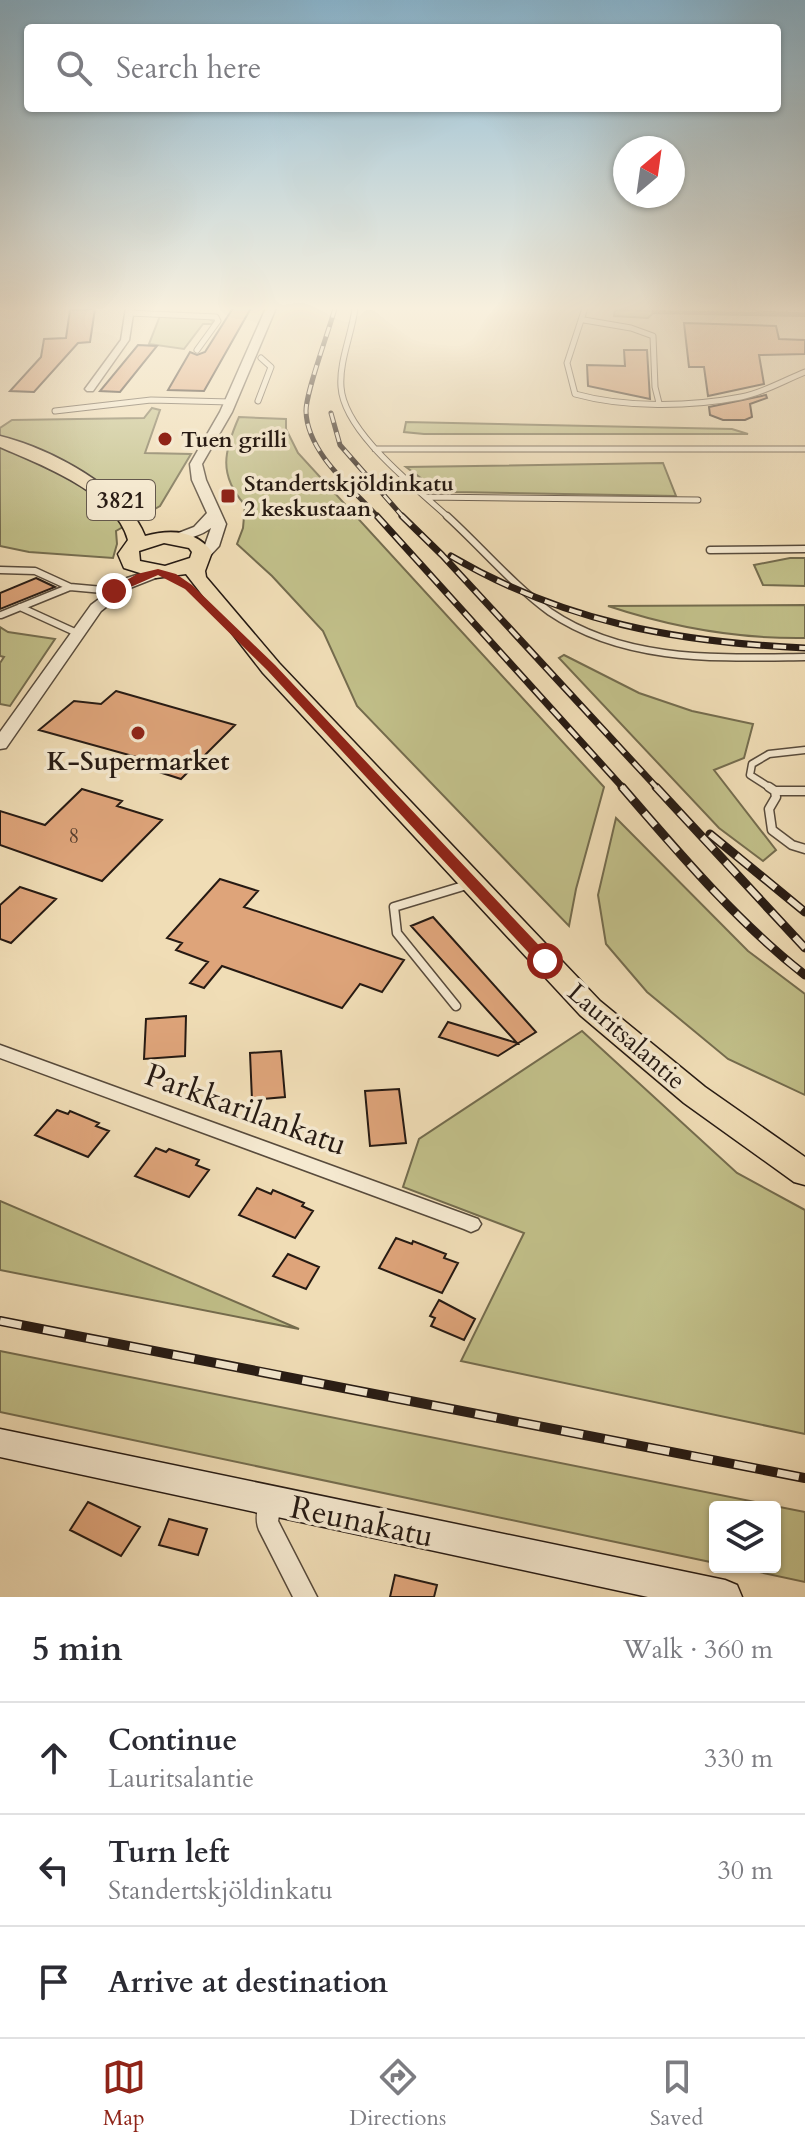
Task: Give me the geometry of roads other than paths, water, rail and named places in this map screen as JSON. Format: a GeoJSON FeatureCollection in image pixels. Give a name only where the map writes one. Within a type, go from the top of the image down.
{"type":"FeatureCollection","features":[{"type":"Feature","properties":{"kind":"main road","name":"3821"},"geometry":{"type":"LineString","coordinates":[[0,441],[69,470],[113,493],[155,532],[172,537]]}},
{"type":"Feature","properties":{"kind":"main road","name":"3821"},"geometry":{"type":"LineString","coordinates":[[69,470],[135,530],[137,540],[130,553]]}},
{"type":"Feature","properties":{"kind":"main road"},"geometry":{"type":"LineString","coordinates":[[130,553],[150,539],[172,537],[196,544],[200,559],[185,568],[160,572]]}},
{"type":"Feature","properties":{"kind":"main road","name":"Lauritsalantie"},"geometry":{"type":"LineString","coordinates":[[130,553],[137,568],[160,572],[189,587],[271,668],[590,1008],[632,1047],[736,1126],[805,1173]]}},
{"type":"Feature","properties":{"kind":"main road","name":"Lauritsalantie"},"geometry":{"type":"LineString","coordinates":[[200,559],[197,578],[271,668]]}},
{"type":"Feature","properties":{"kind":"main road","name":"Reunakatu"},"geometry":{"type":"LineString","coordinates":[[1,1447],[725,1597]]}},
{"type":"Feature","properties":{"kind":"street"},"geometry":{"type":"LineString","coordinates":[[90,389],[95,383]]}},
{"type":"Feature","properties":{"kind":"street"},"geometry":{"type":"LineString","coordinates":[[200,559],[212,546],[218,530],[196,464],[239,383]]}},
{"type":"Feature","properties":{"kind":"street"},"geometry":{"type":"LineString","coordinates":[[172,537],[206,527],[214,512]]}},
{"type":"Feature","properties":{"kind":"street"},"geometry":{"type":"LineString","coordinates":[[0,744],[77,633],[127,572],[130,553]]}},
{"type":"Feature","properties":{"kind":"street"},"geometry":{"type":"LineString","coordinates":[[114,591],[141,576],[160,572]]}},
{"type":"Feature","properties":{"kind":"street","name":"Parkkarilankatu"},"geometry":{"type":"LineString","coordinates":[[0,1051],[471,1224]]}},
{"type":"Feature","properties":{"kind":"street"},"geometry":{"type":"LineString","coordinates":[[271,1501],[267,1522],[305,1597]]}},
{"type":"Feature","properties":{"kind":"lane"},"geometry":{"type":"LineString","coordinates":[[258,401],[265,383]]}},
{"type":"Feature","properties":{"kind":"lane"},"geometry":{"type":"LineString","coordinates":[[342,383],[341,390],[354,418],[375,449],[536,600],[570,626],[589,635],[652,652],[805,657]]}},
{"type":"Feature","properties":{"kind":"lane"},"geometry":{"type":"LineString","coordinates":[[572,383],[575,394],[636,406],[743,397],[779,383]]}},
{"type":"Feature","properties":{"kind":"lane"},"geometry":{"type":"LineString","coordinates":[[655,383],[659,403]]}},
{"type":"Feature","properties":{"kind":"lane"},"geometry":{"type":"LineString","coordinates":[[55,411],[151,400],[231,402]]}},
{"type":"Feature","properties":{"kind":"lane"},"geometry":{"type":"LineString","coordinates":[[375,449],[805,449]]}},
{"type":"Feature","properties":{"kind":"lane"},"geometry":{"type":"LineString","coordinates":[[426,497],[698,500]]}},
{"type":"Feature","properties":{"kind":"lane"},"geometry":{"type":"LineString","coordinates":[[710,550],[805,549]]}},
{"type":"Feature","properties":{"kind":"lane"},"geometry":{"type":"LineString","coordinates":[[0,570],[35,571],[70,587],[114,591]]}},
{"type":"Feature","properties":{"kind":"lane"},"geometry":{"type":"LineString","coordinates":[[1,615],[70,587]]}},
{"type":"Feature","properties":{"kind":"lane"},"geometry":{"type":"LineString","coordinates":[[20,607],[77,633]]}},
{"type":"Feature","properties":{"kind":"lane"},"geometry":{"type":"LineString","coordinates":[[805,750],[769,754],[752,764],[750,775],[775,791],[805,791]]}},
{"type":"Feature","properties":{"kind":"lane"},"geometry":{"type":"LineString","coordinates":[[775,791],[776,797],[769,809],[772,830],[792,845],[805,849]]}},
{"type":"Feature","properties":{"kind":"lane"},"geometry":{"type":"LineString","coordinates":[[456,1006],[397,933],[394,907],[472,883]]}},
{"type":"Feature","properties":{"kind":"railway"},"geometry":{"type":"LineString","coordinates":[[312,383],[306,411],[314,441],[333,469],[379,518]]}},
{"type":"Feature","properties":{"kind":"railway"},"geometry":{"type":"LineString","coordinates":[[331,413],[340,445],[404,518]]}},
{"type":"Feature","properties":{"kind":"railway"},"geometry":{"type":"LineString","coordinates":[[377,516],[624,789]]}},
{"type":"Feature","properties":{"kind":"railway"},"geometry":{"type":"LineString","coordinates":[[404,518],[442,555],[658,789]]}},
{"type":"Feature","properties":{"kind":"railway"},"geometry":{"type":"LineString","coordinates":[[451,556],[493,579],[578,613],[666,634],[805,648]]}},
{"type":"Feature","properties":{"kind":"railway"},"geometry":{"type":"LineString","coordinates":[[622,787],[732,909],[805,975]]}},
{"type":"Feature","properties":{"kind":"railway"},"geometry":{"type":"LineString","coordinates":[[656,787],[805,948]]}},
{"type":"Feature","properties":{"kind":"railway"},"geometry":{"type":"LineString","coordinates":[[710,834],[805,912]]}},
{"type":"Feature","properties":{"kind":"railway"},"geometry":{"type":"LineString","coordinates":[[0,1321],[805,1478]]}},
{"type":"Feature","properties":{"kind":"place","name":"Tuen grilli"},"geometry":{"type":"Point","coordinates":[165,439]}},
{"type":"Feature","properties":{"kind":"place","name":"Standertskjöldinkatu 2 keskustaan"},"geometry":{"type":"Point","coordinates":[228,496]}},
{"type":"Feature","properties":{"kind":"place","name":"K-Supermarket"},"geometry":{"type":"Point","coordinates":[138,733]}}]}
